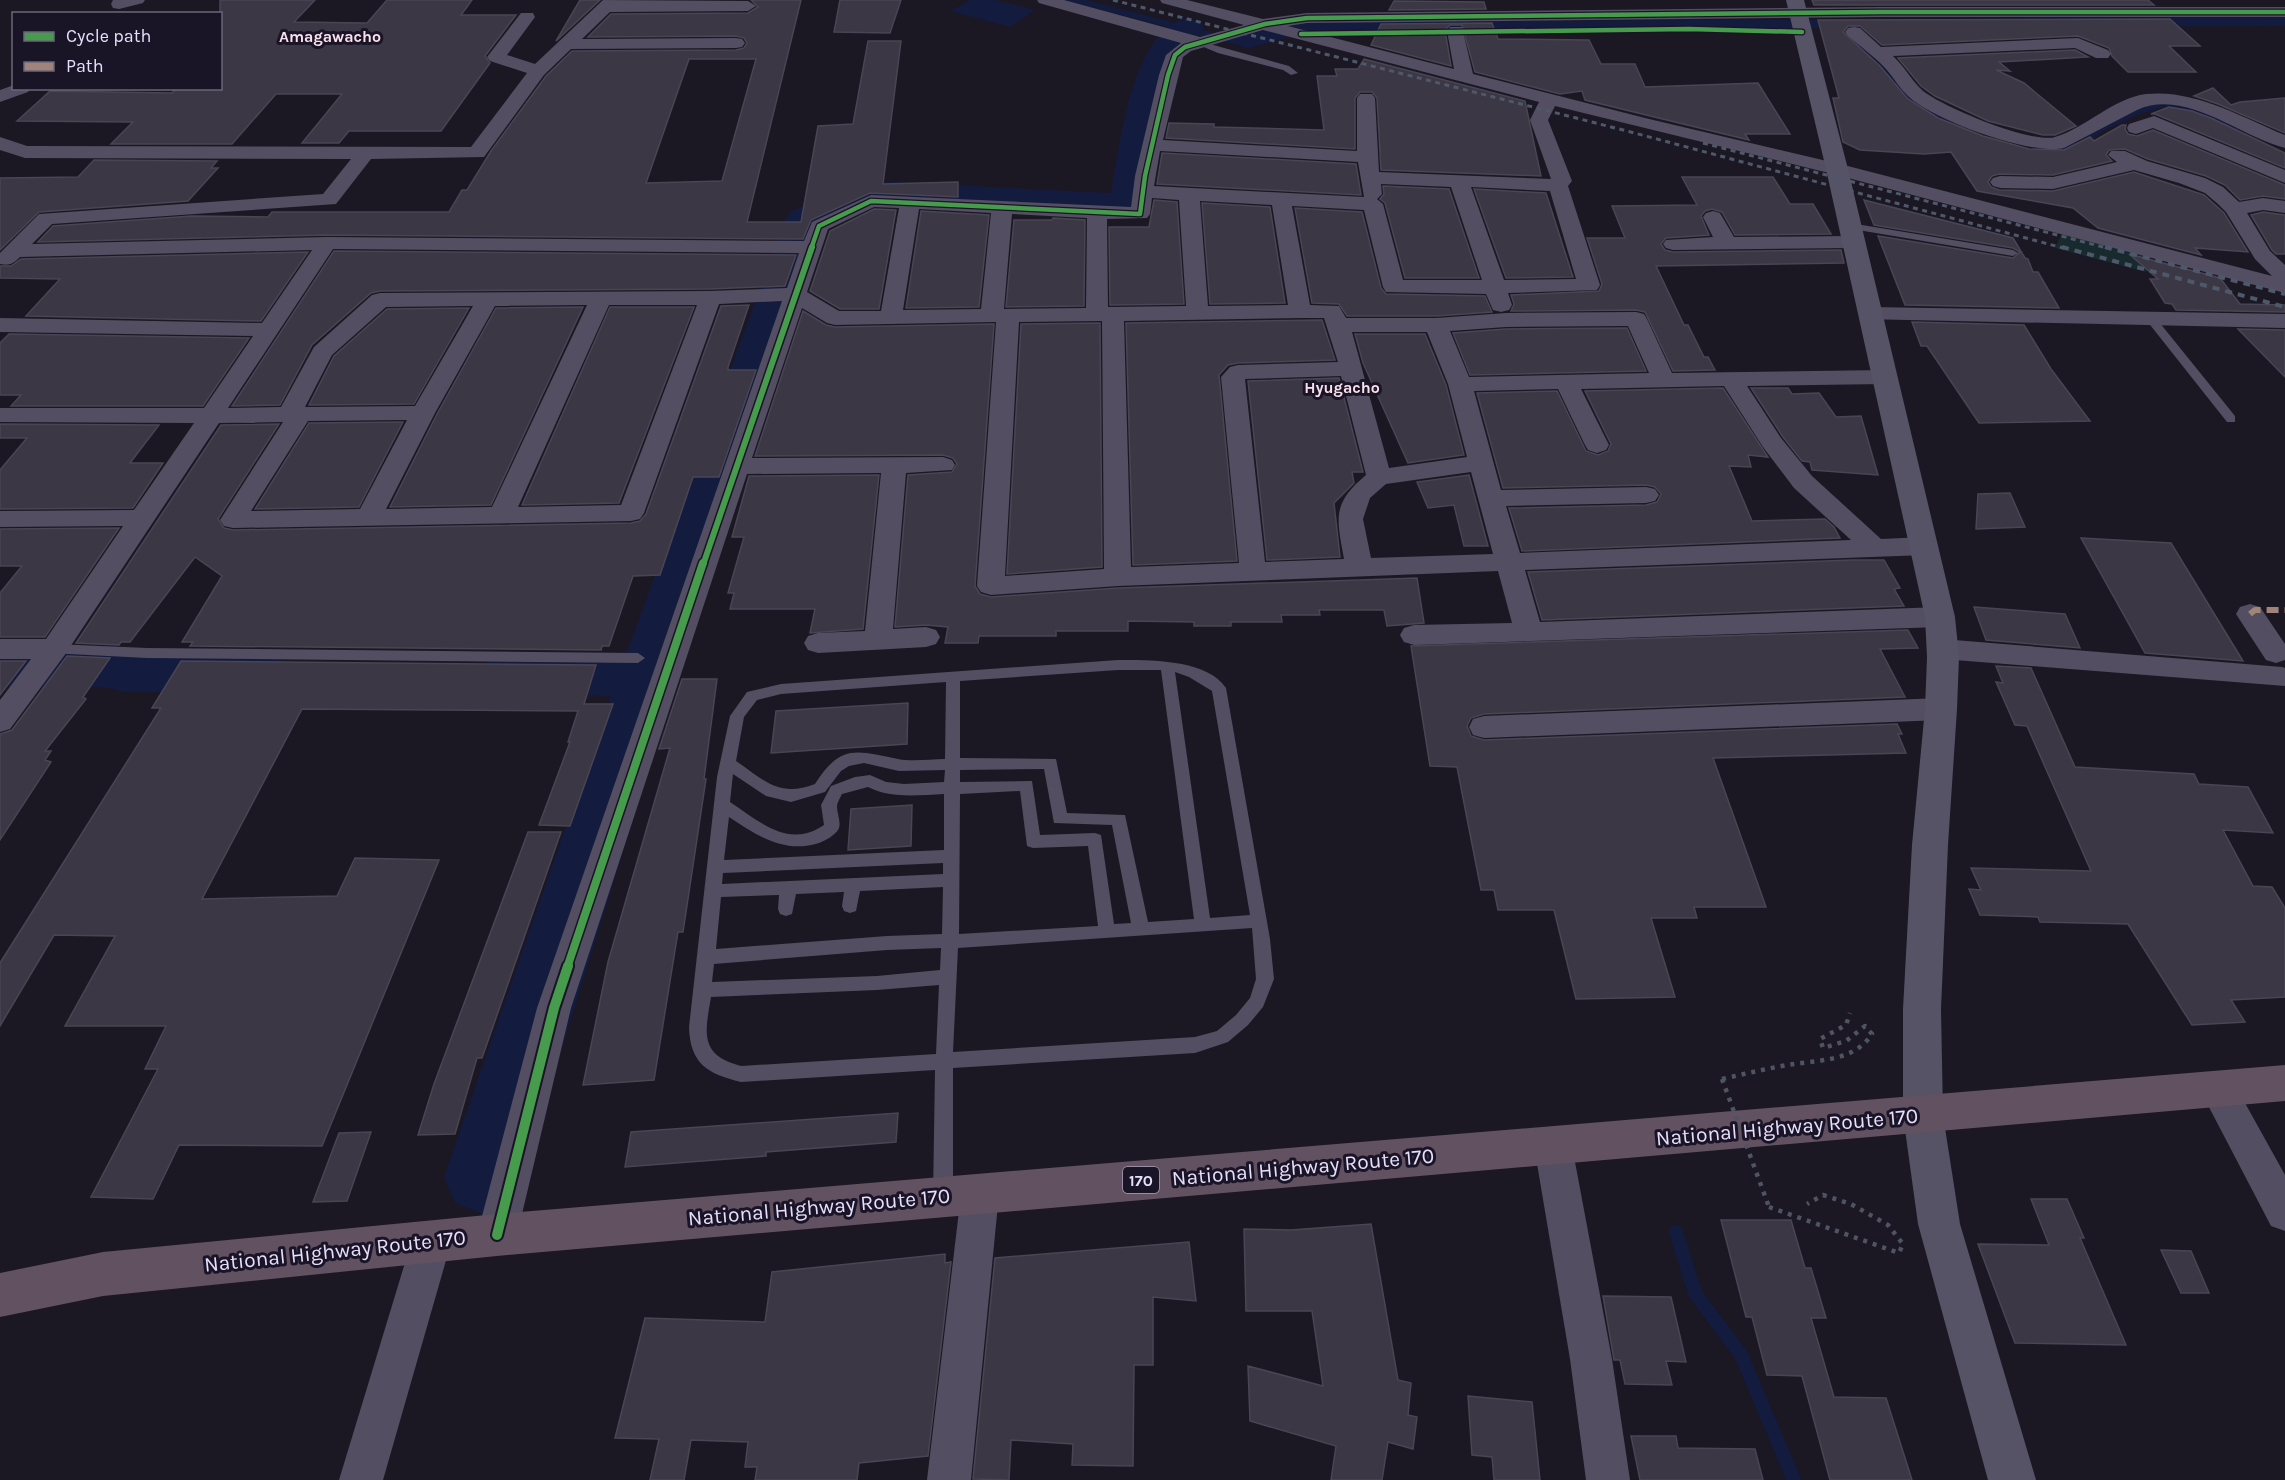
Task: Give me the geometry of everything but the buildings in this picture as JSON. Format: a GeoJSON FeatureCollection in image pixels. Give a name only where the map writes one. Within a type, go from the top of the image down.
{"type":"FeatureCollection","features":[{"type":"Feature","properties":{"kind":"highway","name":"National Highway Route 170"},"geometry":{"type":"LineString","coordinates":[[0,1295],[103,1274],[497,1235],[2285,1083]]}},
{"type":"Feature","properties":{"kind":"street"},"geometry":{"type":"LineString","coordinates":[[116,6],[137,0]]}},
{"type":"Feature","properties":{"kind":"street"},"geometry":{"type":"LineString","coordinates":[[1045,0],[1177,36],[1214,39]]}},
{"type":"Feature","properties":{"kind":"street"},"geometry":{"type":"LineString","coordinates":[[1168,0],[1550,99],[1837,169],[2285,286]]}},
{"type":"Feature","properties":{"kind":"street"},"geometry":{"type":"LineString","coordinates":[[0,143],[25,152],[477,153],[538,71],[609,3],[748,6]]}},
{"type":"Feature","properties":{"kind":"street"},"geometry":{"type":"LineString","coordinates":[[1810,22],[1879,6],[2176,6],[2285,12]]}},
{"type":"Feature","properties":{"kind":"street"},"geometry":{"type":"LineString","coordinates":[[1454,16],[1464,75]]}},
{"type":"Feature","properties":{"kind":"street"},"geometry":{"type":"LineString","coordinates":[[497,1235],[554,1008],[736,466],[785,295],[802,247],[819,226],[871,201],[1097,214],[1140,214],[1152,145],[1168,75],[1175,55],[1185,47],[1307,18],[1454,16],[1810,22],[1854,32],[1878,32]]}},
{"type":"Feature","properties":{"kind":"street"},"geometry":{"type":"LineString","coordinates":[[526,17],[496,57],[538,71]]}},
{"type":"Feature","properties":{"kind":"street"},"geometry":{"type":"LineString","coordinates":[[1810,22],[1837,169],[1925,546],[1941,633],[1941,709],[1930,844],[1922,1009],[1923,1115],[1939,1224],[2012,1480]]}},
{"type":"Feature","properties":{"kind":"street"},"geometry":{"type":"LineString","coordinates":[[2240,29],[2285,29]]}},
{"type":"Feature","properties":{"kind":"street"},"geometry":{"type":"LineString","coordinates":[[1960,31],[2089,30]]}},
{"type":"Feature","properties":{"kind":"street"},"geometry":{"type":"LineString","coordinates":[[1854,32],[1891,64],[1915,93],[1928,104],[1953,117],[2031,142],[2057,144],[2144,100],[2164,99],[2195,104],[2285,142]]}},
{"type":"Feature","properties":{"kind":"street"},"geometry":{"type":"LineString","coordinates":[[567,44],[736,43]]}},
{"type":"Feature","properties":{"kind":"street"},"geometry":{"type":"LineString","coordinates":[[1876,51],[2078,43],[2102,54]]}},
{"type":"Feature","properties":{"kind":"street"},"geometry":{"type":"LineString","coordinates":[[0,97],[17,90]]}},
{"type":"Feature","properties":{"kind":"street"},"geometry":{"type":"LineString","coordinates":[[1366,98],[1368,167],[1373,204],[1394,287],[1589,285],[1558,185]]}},
{"type":"Feature","properties":{"kind":"street"},"geometry":{"type":"LineString","coordinates":[[1152,145],[1368,167],[1459,182],[1558,185],[1562,181],[1539,120],[1550,99]]}},
{"type":"Feature","properties":{"kind":"street"},"geometry":{"type":"LineString","coordinates":[[2136,128],[2154,122],[2285,177]]}},
{"type":"Feature","properties":{"kind":"street"},"geometry":{"type":"LineString","coordinates":[[7,258],[46,218],[329,200],[364,154]]}},
{"type":"Feature","properties":{"kind":"street"},"geometry":{"type":"LineString","coordinates":[[2000,182],[2053,183],[2125,160],[2181,176],[2211,188],[2234,209],[2262,255],[2285,277]]}},
{"type":"Feature","properties":{"kind":"street"},"geometry":{"type":"LineString","coordinates":[[1459,182],[1506,320]]}},
{"type":"Feature","properties":{"kind":"street"},"geometry":{"type":"LineString","coordinates":[[1144,192],[1373,204]]}},
{"type":"Feature","properties":{"kind":"street"},"geometry":{"type":"LineString","coordinates":[[1189,194],[1197,312]]}},
{"type":"Feature","properties":{"kind":"street"},"geometry":{"type":"LineString","coordinates":[[1281,199],[1300,312]]}},
{"type":"Feature","properties":{"kind":"street"},"geometry":{"type":"LineString","coordinates":[[891,317],[910,203]]}},
{"type":"Feature","properties":{"kind":"street"},"geometry":{"type":"LineString","coordinates":[[2234,209],[2263,204],[2285,207]]}},
{"type":"Feature","properties":{"kind":"street"},"geometry":{"type":"LineString","coordinates":[[1002,207],[992,586],[1118,577],[1925,546]]}},
{"type":"Feature","properties":{"kind":"street"},"geometry":{"type":"LineString","coordinates":[[1097,214],[1105,313],[1118,577]]}},
{"type":"Feature","properties":{"kind":"street"},"geometry":{"type":"LineString","coordinates":[[1713,217],[1727,243]]}},
{"type":"Feature","properties":{"kind":"street"},"geometry":{"type":"LineString","coordinates":[[1673,244],[1727,243],[1852,234]]}},
{"type":"Feature","properties":{"kind":"street"},"geometry":{"type":"LineString","coordinates":[[7,258],[327,243],[802,247]]}},
{"type":"Feature","properties":{"kind":"street"},"geometry":{"type":"LineString","coordinates":[[0,721],[45,660],[327,243]]}},
{"type":"Feature","properties":{"kind":"street"},"geometry":{"type":"LineString","coordinates":[[710,298],[631,513],[233,520],[295,413],[322,352],[380,300],[710,298],[785,295],[835,318],[1331,311],[1339,325],[1379,477]]}},
{"type":"Feature","properties":{"kind":"street"},"geometry":{"type":"LineString","coordinates":[[501,515],[602,298]]}},
{"type":"Feature","properties":{"kind":"street"},"geometry":{"type":"LineString","coordinates":[[369,517],[423,413],[488,299]]}},
{"type":"Feature","properties":{"kind":"street"},"geometry":{"type":"LineString","coordinates":[[1870,314],[2285,321]]}},
{"type":"Feature","properties":{"kind":"street"},"geometry":{"type":"LineString","coordinates":[[1339,325],[1436,325],[1506,320],[1636,319],[1664,380]]}},
{"type":"Feature","properties":{"kind":"street"},"geometry":{"type":"LineString","coordinates":[[0,325],[268,330]]}},
{"type":"Feature","properties":{"kind":"street"},"geometry":{"type":"LineString","coordinates":[[1436,325],[1461,384],[1529,632]]}},
{"type":"Feature","properties":{"kind":"street"},"geometry":{"type":"LineString","coordinates":[[1253,572],[1233,377],[1238,372],[1351,369]]}},
{"type":"Feature","properties":{"kind":"street"},"geometry":{"type":"LineString","coordinates":[[1461,384],[1885,377]]}},
{"type":"Feature","properties":{"kind":"street"},"geometry":{"type":"LineString","coordinates":[[1731,379],[1772,442],[1803,482],[1875,548]]}},
{"type":"Feature","properties":{"kind":"street"},"geometry":{"type":"LineString","coordinates":[[1566,382],[1597,445]]}},
{"type":"Feature","properties":{"kind":"street"},"geometry":{"type":"LineString","coordinates":[[0,415],[208,417],[295,413],[423,413]]}},
{"type":"Feature","properties":{"kind":"street"},"geometry":{"type":"LineString","coordinates":[[1359,568],[1350,519],[1358,495],[1379,477],[1481,463]]}},
{"type":"Feature","properties":{"kind":"street"},"geometry":{"type":"LineString","coordinates":[[878,640],[894,465]]}},
{"type":"Feature","properties":{"kind":"street"},"geometry":{"type":"LineString","coordinates":[[736,466],[943,465]]}},
{"type":"Feature","properties":{"kind":"street"},"geometry":{"type":"LineString","coordinates":[[1491,498],[1646,495]]}},
{"type":"Feature","properties":{"kind":"street"},"geometry":{"type":"LineString","coordinates":[[0,519],[141,518]]}},
{"type":"Feature","properties":{"kind":"street"},"geometry":{"type":"LineString","coordinates":[[2250,614],[2282,666]]}},
{"type":"Feature","properties":{"kind":"street"},"geometry":{"type":"LineString","coordinates":[[1414,635],[1529,632],[1941,633],[2282,666]]}},
{"type":"Feature","properties":{"kind":"street"},"geometry":{"type":"LineString","coordinates":[[818,643],[926,637]]}},
{"type":"Feature","properties":{"kind":"street"},"geometry":{"type":"LineString","coordinates":[[0,648],[45,660]]}},
{"type":"Feature","properties":{"kind":"street"},"geometry":{"type":"LineString","coordinates":[[1484,727],[1941,709]]}},
{"type":"Feature","properties":{"kind":"street"},"geometry":{"type":"LineString","coordinates":[[2217,1088],[2285,1213]]}},
{"type":"Feature","properties":{"kind":"street"},"geometry":{"type":"LineString","coordinates":[[1553,1146],[1591,1359],[1608,1480]]}},
{"type":"Feature","properties":{"kind":"street"},"geometry":{"type":"LineString","coordinates":[[949,1480],[962,1195]]}},
{"type":"Feature","properties":{"kind":"street"},"geometry":{"type":"LineString","coordinates":[[361,1480],[431,1243]]}},
{"type":"Feature","properties":{"kind":"lane"},"geometry":{"type":"LineString","coordinates":[[1214,39],[1221,51],[1286,68],[1294,73]]}},
{"type":"Feature","properties":{"kind":"lane"},"geometry":{"type":"LineString","coordinates":[[1852,234],[2013,253]]}},
{"type":"Feature","properties":{"kind":"lane"},"geometry":{"type":"LineString","coordinates":[[2151,319],[2232,419]]}},
{"type":"Feature","properties":{"kind":"lane"},"geometry":{"type":"LineString","coordinates":[[45,660],[147,653],[639,658]]}},
{"type":"Feature","properties":{"kind":"lane"},"geometry":{"type":"LineString","coordinates":[[1118,665],[1167,665],[1198,673],[1219,688],[1259,921],[1265,979],[1257,1002],[1242,1020],[1222,1037],[1195,1045],[741,1074],[723,1071],[707,1062],[699,1046],[696,1021],[703,990],[722,805],[737,716],[752,696],[781,689],[954,676],[1118,665]]}},
{"type":"Feature","properties":{"kind":"lane"},"geometry":{"type":"LineString","coordinates":[[1167,665],[1203,925]]}},
{"type":"Feature","properties":{"kind":"lane"},"geometry":{"type":"LineString","coordinates":[[954,676],[950,942],[944,1062],[962,1195]]}},
{"type":"Feature","properties":{"kind":"lane"},"geometry":{"type":"LineString","coordinates":[[728,764],[769,789],[786,796],[804,794],[820,788],[826,776],[837,765],[856,756],[879,757],[899,765],[1051,763],[1060,819],[1119,819],[1141,930]]}},
{"type":"Feature","properties":{"kind":"lane"},"geometry":{"type":"LineString","coordinates":[[722,805],[769,834],[787,841],[812,842],[832,827],[829,806],[836,790],[845,786],[870,781],[884,788],[1027,785],[1033,842],[1095,839],[1107,932]]}},
{"type":"Feature","properties":{"kind":"lane"},"geometry":{"type":"LineString","coordinates":[[715,867],[951,856]]}},
{"type":"Feature","properties":{"kind":"lane"},"geometry":{"type":"LineString","coordinates":[[712,891],[951,880]]}},
{"type":"Feature","properties":{"kind":"lane"},"geometry":{"type":"LineString","coordinates":[[850,906],[853,885]]}},
{"type":"Feature","properties":{"kind":"lane"},"geometry":{"type":"LineString","coordinates":[[786,909],[788,887]]}},
{"type":"Feature","properties":{"kind":"lane"},"geometry":{"type":"LineString","coordinates":[[706,957],[887,943],[950,942],[1259,921]]}},
{"type":"Feature","properties":{"kind":"lane"},"geometry":{"type":"LineString","coordinates":[[703,990],[877,983],[948,977]]}},
{"type":"Feature","properties":{"kind":"path"},"geometry":{"type":"LineString","coordinates":[[1807,1204],[1823,1195],[1851,1204],[1888,1225],[1903,1244],[1899,1253],[1769,1207],[1722,1079],[1789,1065],[1832,1060],[1865,1045],[1872,1034],[1865,1026],[1856,1035],[1839,1045],[1823,1048],[1820,1039],[1846,1025],[1850,1013]]}},
{"type":"Feature","properties":{"kind":"shaded area"},"geometry":{"type":"Polygon","coordinates":[[[2064,229],[2152,252],[2146,272],[2055,248],[2064,229]]]}},
{"type":"Feature","properties":{"kind":"water"},"geometry":{"type":"Polygon","coordinates":[[[970,0],[995,0],[1035,10],[1010,27],[951,11],[970,0]]]}},
{"type":"Feature","properties":{"kind":"water"},"geometry":{"type":"Polygon","coordinates":[[[1063,0],[1087,0],[1233,38],[1314,22],[2285,17],[2285,26],[1368,30],[1307,32],[1249,48],[1063,0]]]}},
{"type":"Feature","properties":{"kind":"waterway"},"geometry":{"type":"LineString","coordinates":[[648,675],[806,220],[874,193],[1127,206],[1130,204],[1140,142],[1157,71],[1173,40],[1187,28]]}},
{"type":"Feature","properties":{"kind":"waterway"},"geometry":{"type":"LineString","coordinates":[[1857,43],[1886,68],[1900,88],[1929,112],[1969,128]]}},
{"type":"Feature","properties":{"kind":"waterway"},"geometry":{"type":"LineString","coordinates":[[2036,147],[2052,149],[2082,145],[2097,130],[2135,112],[2161,104],[2188,107],[2236,127]]}},
{"type":"Feature","properties":{"kind":"waterway"},"geometry":{"type":"LineString","coordinates":[[0,665],[116,667],[124,671],[259,672]]}},
{"type":"Feature","properties":{"kind":"waterway"},"geometry":{"type":"LineString","coordinates":[[510,674],[648,675]]}},
{"type":"Feature","properties":{"kind":"waterway"},"geometry":{"type":"LineString","coordinates":[[483,1177],[648,675]]}},
{"type":"Feature","properties":{"kind":"waterway"},"geometry":{"type":"LineString","coordinates":[[1676,1232],[1695,1293],[1741,1355],[1794,1480]]}},
{"type":"Feature","properties":{"kind":"railway"},"geometry":{"type":"LineString","coordinates":[[1113,0],[1627,131],[2067,249]]}},
{"type":"Feature","properties":{"kind":"railway"},"geometry":{"type":"LineString","coordinates":[[1703,143],[2111,249]]}},
{"type":"Feature","properties":{"kind":"railway"},"geometry":{"type":"LineString","coordinates":[[2062,247],[2285,307]]}},
{"type":"Feature","properties":{"kind":"railway"},"geometry":{"type":"LineString","coordinates":[[2105,247],[2285,294]]}},
{"type":"Feature","properties":{"kind":"marked path"},"geometry":{"type":"LineString","coordinates":[[2250,614],[2255,610],[2285,610]]}},
{"type":"Feature","properties":{"kind":"cycle path"},"geometry":{"type":"LineString","coordinates":[[497,1235],[554,1008],[631,775],[819,226],[871,201],[1140,214],[1145,176],[1168,75],[1175,55],[1185,47],[1265,24],[1307,18],[1880,12],[2285,12]]}},
{"type":"Feature","properties":{"kind":"cycle path"},"geometry":{"type":"LineString","coordinates":[[1301,34],[1689,29],[1802,32]]}},
{"type":"Feature","properties":{"kind":"district","name":"Amagawacho"},"geometry":{"type":"Point","coordinates":[330,36]}},
{"type":"Feature","properties":{"kind":"district","name":"Hyugacho"},"geometry":{"type":"Point","coordinates":[1342,387]}}]}
